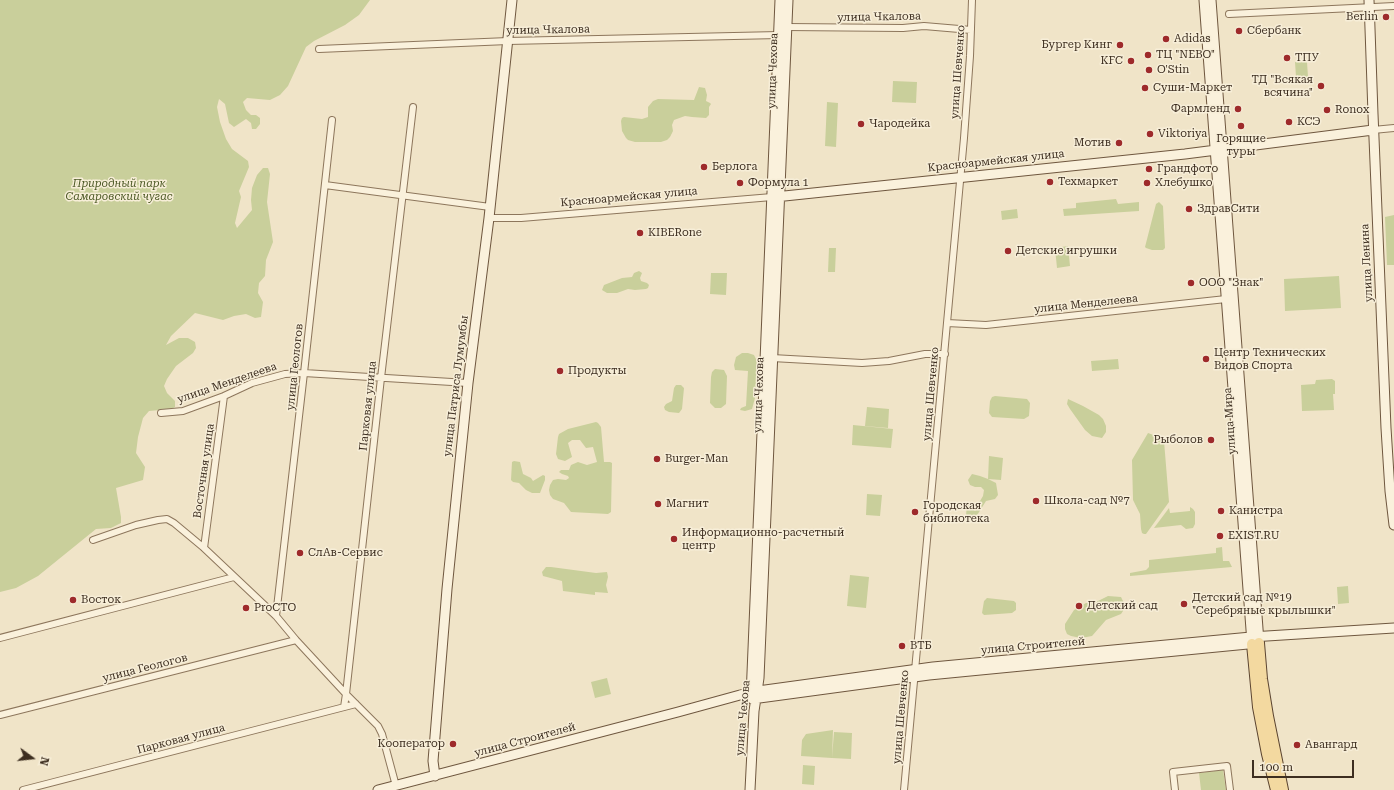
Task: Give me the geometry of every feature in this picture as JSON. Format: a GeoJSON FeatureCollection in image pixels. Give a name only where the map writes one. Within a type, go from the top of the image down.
{"type":"FeatureCollection","features":[{"type":"Feature","properties":{"kind":"main road","name":"улица Патриса Лумумбы"},"geometry":{"type":"LineString","coordinates":[[435,776],[433,761],[445,615],[468,383],[489,218],[512,0]]}},
{"type":"Feature","properties":{"kind":"main road","name":"улица Чехова"},"geometry":{"type":"LineString","coordinates":[[776,197],[780,0]]}},
{"type":"Feature","properties":{"kind":"main road","name":"улица Чехова"},"geometry":{"type":"LineString","coordinates":[[748,789],[754,695],[776,197],[788,0]]}},
{"type":"Feature","properties":{"kind":"main road","name":"улица Мира"},"geometry":{"type":"LineString","coordinates":[[1204,0],[1208,12],[1219,150],[1255,640],[1258,708],[1276,790]]}},
{"type":"Feature","properties":{"kind":"main road","name":"улица Мира"},"geometry":{"type":"LineString","coordinates":[[1208,12],[1211,0]]}},
{"type":"Feature","properties":{"kind":"main road","name":"улица Ленина"},"geometry":{"type":"LineString","coordinates":[[1369,4],[1373,130],[1388,460],[1394,525]]}},
{"type":"Feature","properties":{"kind":"main road"},"geometry":{"type":"LineString","coordinates":[[779,36],[787,27]]}},
{"type":"Feature","properties":{"kind":"main road","name":"Красноармейская улица"},"geometry":{"type":"LineString","coordinates":[[776,197],[1219,150],[1373,130]]}},
{"type":"Feature","properties":{"kind":"main road","name":"улица Строителей"},"geometry":{"type":"LineString","coordinates":[[378,790],[678,712],[754,695],[915,673],[1394,628]]}},
{"type":"Feature","properties":{"kind":"main road","name":"улица Строителей"},"geometry":{"type":"LineString","coordinates":[[1255,640],[1394,633]]}},
{"type":"Feature","properties":{"kind":"main road","name":"улица Мира"},"geometry":{"type":"LineString","coordinates":[[1255,640],[1268,716],[1284,790]]}},
{"type":"Feature","properties":{"kind":"street","name":"улица Шевченко"},"geometry":{"type":"LineString","coordinates":[[904,790],[968,94],[972,0]]}},
{"type":"Feature","properties":{"kind":"street"},"geometry":{"type":"LineString","coordinates":[[1229,14],[1369,4],[1394,6]]}},
{"type":"Feature","properties":{"kind":"street","name":"улица Чкалова"},"geometry":{"type":"LineString","coordinates":[[787,27],[903,28],[924,26],[971,30]]}},
{"type":"Feature","properties":{"kind":"street","name":"улица Чкалова"},"geometry":{"type":"LineString","coordinates":[[319,49],[508,41],[779,36]]}},
{"type":"Feature","properties":{"kind":"street","name":"Парковая улица"},"geometry":{"type":"LineString","coordinates":[[344,707],[413,107]]}},
{"type":"Feature","properties":{"kind":"street","name":"улица Геологов"},"geometry":{"type":"LineString","coordinates":[[276,616],[332,120]]}},
{"type":"Feature","properties":{"kind":"street","name":"Красноармейская улица"},"geometry":{"type":"LineString","coordinates":[[1373,130],[1394,128]]}},
{"type":"Feature","properties":{"kind":"street"},"geometry":{"type":"LineString","coordinates":[[325,185],[490,207]]}},
{"type":"Feature","properties":{"kind":"street","name":"Красноармейская улица"},"geometry":{"type":"LineString","coordinates":[[489,218],[521,218],[776,197]]}},
{"type":"Feature","properties":{"kind":"street","name":"улица Менделеева"},"geometry":{"type":"LineString","coordinates":[[947,323],[986,325],[1230,299]]}},
{"type":"Feature","properties":{"kind":"street"},"geometry":{"type":"LineString","coordinates":[[769,358],[862,362],[889,360],[925,354],[945,354]]}},
{"type":"Feature","properties":{"kind":"street","name":"улица Менделеева"},"geometry":{"type":"LineString","coordinates":[[161,413],[183,411],[224,396],[252,383],[285,374],[304,373],[468,383]]}},
{"type":"Feature","properties":{"kind":"street","name":"Восточная улица"},"geometry":{"type":"LineString","coordinates":[[204,548],[224,396]]}},
{"type":"Feature","properties":{"kind":"street"},"geometry":{"type":"LineString","coordinates":[[93,540],[136,525],[167,519],[174,523],[204,548],[276,616],[296,640],[381,730],[396,786]]}},
{"type":"Feature","properties":{"kind":"street"},"geometry":{"type":"LineString","coordinates":[[0,638],[234,577]]}},
{"type":"Feature","properties":{"kind":"street","name":"улица Геологов"},"geometry":{"type":"LineString","coordinates":[[0,715],[296,640]]}},
{"type":"Feature","properties":{"kind":"street","name":"Парковая улица"},"geometry":{"type":"LineString","coordinates":[[23,790],[356,704]]}},
{"type":"Feature","properties":{"kind":"street"},"geometry":{"type":"LineString","coordinates":[[1176,790],[1173,772],[1227,766],[1230,790]]}},
{"type":"Feature","properties":{"kind":"green space","name":"Природный парк Самаровский чугас"},"geometry":{"type":"Polygon","coordinates":[[[0,0],[370,0],[359,15],[345,25],[314,41],[306,47],[288,86],[280,95],[270,100],[247,98],[243,102],[246,110],[251,115],[256,115],[260,118],[260,124],[256,129],[252,129],[251,123],[246,119],[234,127],[229,123],[225,104],[219,99],[217,107],[226,139],[232,149],[248,161],[249,167],[239,191],[241,197],[235,223],[237,228],[252,210],[252,188],[257,175],[263,168],[268,168],[270,174],[267,202],[273,242],[266,260],[265,276],[259,283],[258,293],[263,302],[261,317],[255,318],[246,314],[223,320],[195,313],[171,336],[166,345],[179,338],[188,338],[195,342],[196,348],[193,353],[176,366],[164,386],[167,393],[175,401],[175,407],[171,409],[149,411],[143,418],[136,453],[145,467],[143,480],[116,488],[121,523],[111,528],[96,529],[38,576],[16,588],[0,592],[0,0]]]}},
{"type":"Feature","properties":{"kind":"green space"},"geometry":{"type":"Polygon","coordinates":[[[1295,62],[1307,62],[1308,77],[1296,77],[1295,62]]]}},
{"type":"Feature","properties":{"kind":"green space"},"geometry":{"type":"Polygon","coordinates":[[[893,81],[917,82],[916,103],[892,102],[893,81]]]}},
{"type":"Feature","properties":{"kind":"green space"},"geometry":{"type":"Polygon","coordinates":[[[699,87],[705,88],[707,95],[706,101],[711,104],[709,107],[709,115],[706,118],[685,116],[674,120],[672,125],[673,131],[670,137],[661,142],[635,142],[626,138],[622,131],[622,118],[642,119],[648,117],[648,107],[653,101],[658,99],[694,100],[699,87]]]}},
{"type":"Feature","properties":{"kind":"green space"},"geometry":{"type":"Polygon","coordinates":[[[827,102],[838,103],[836,147],[825,146],[827,102]]]}},
{"type":"Feature","properties":{"kind":"green space"},"geometry":{"type":"Polygon","coordinates":[[[1116,199],[1118,204],[1139,202],[1139,211],[1064,216],[1063,209],[1076,208],[1076,203],[1116,199]]]}},
{"type":"Feature","properties":{"kind":"green space"},"geometry":{"type":"Polygon","coordinates":[[[1159,202],[1163,206],[1165,248],[1163,250],[1152,250],[1145,247],[1156,204],[1159,202]]]}},
{"type":"Feature","properties":{"kind":"green space"},"geometry":{"type":"Polygon","coordinates":[[[1017,209],[1018,218],[1002,220],[1001,211],[1017,209]]]}},
{"type":"Feature","properties":{"kind":"green space"},"geometry":{"type":"Polygon","coordinates":[[[1394,215],[1394,265],[1387,265],[1385,217],[1394,215]]]}},
{"type":"Feature","properties":{"kind":"green space"},"geometry":{"type":"Polygon","coordinates":[[[1068,246],[1070,266],[1057,268],[1055,248],[1068,246]]]}},
{"type":"Feature","properties":{"kind":"green space"},"geometry":{"type":"Polygon","coordinates":[[[829,248],[836,248],[835,272],[828,272],[829,248]]]}},
{"type":"Feature","properties":{"kind":"green space"},"geometry":{"type":"Polygon","coordinates":[[[639,271],[642,273],[640,278],[641,281],[649,285],[648,288],[635,290],[628,289],[617,293],[607,293],[602,290],[604,285],[622,278],[632,277],[634,273],[639,271]]]}},
{"type":"Feature","properties":{"kind":"green space"},"geometry":{"type":"Polygon","coordinates":[[[711,273],[727,273],[726,295],[710,294],[711,273]]]}},
{"type":"Feature","properties":{"kind":"green space"},"geometry":{"type":"Polygon","coordinates":[[[1339,276],[1341,308],[1285,311],[1284,279],[1339,276]]]}},
{"type":"Feature","properties":{"kind":"green space"},"geometry":{"type":"Polygon","coordinates":[[[742,353],[754,355],[757,364],[755,398],[752,409],[745,411],[740,410],[746,406],[748,371],[735,370],[734,365],[736,357],[742,353]]]}},
{"type":"Feature","properties":{"kind":"green space"},"geometry":{"type":"Polygon","coordinates":[[[1118,359],[1119,369],[1092,371],[1091,361],[1118,359]]]}},
{"type":"Feature","properties":{"kind":"green space"},"geometry":{"type":"Polygon","coordinates":[[[715,369],[724,370],[727,376],[726,404],[721,408],[715,408],[710,403],[711,377],[712,372],[715,369]]]}},
{"type":"Feature","properties":{"kind":"green space"},"geometry":{"type":"Polygon","coordinates":[[[1332,379],[1335,381],[1335,394],[1333,394],[1334,410],[1302,411],[1301,385],[1315,384],[1316,380],[1332,379]]]}},
{"type":"Feature","properties":{"kind":"green space"},"geometry":{"type":"Polygon","coordinates":[[[676,385],[681,385],[684,388],[682,409],[679,413],[669,412],[665,410],[664,407],[672,401],[674,388],[676,385]]]}},
{"type":"Feature","properties":{"kind":"green space"},"geometry":{"type":"Polygon","coordinates":[[[992,397],[1027,399],[1030,403],[1029,416],[1024,419],[992,417],[989,413],[990,401],[992,397]]]}},
{"type":"Feature","properties":{"kind":"green space"},"geometry":{"type":"Polygon","coordinates":[[[1068,399],[1099,415],[1103,419],[1106,426],[1106,432],[1102,438],[1092,436],[1085,430],[1067,404],[1068,399]]]}},
{"type":"Feature","properties":{"kind":"green space"},"geometry":{"type":"Polygon","coordinates":[[[867,407],[889,409],[888,428],[865,426],[867,407]]]}},
{"type":"Feature","properties":{"kind":"green space"},"geometry":{"type":"Polygon","coordinates":[[[596,422],[601,427],[604,462],[612,463],[611,512],[608,514],[571,512],[564,503],[553,499],[550,495],[550,485],[553,480],[566,480],[569,478],[568,476],[559,472],[561,470],[569,470],[571,465],[578,462],[587,465],[597,462],[593,447],[586,448],[580,440],[572,440],[568,443],[572,457],[565,461],[558,459],[556,454],[558,437],[559,434],[568,429],[596,422]]]}},
{"type":"Feature","properties":{"kind":"green space"},"geometry":{"type":"Polygon","coordinates":[[[853,425],[893,429],[891,448],[852,445],[853,425]]]}},
{"type":"Feature","properties":{"kind":"green space"},"geometry":{"type":"Polygon","coordinates":[[[1148,433],[1162,438],[1164,441],[1169,502],[1146,534],[1144,534],[1142,533],[1141,529],[1140,514],[1133,500],[1132,460],[1148,433]]]}},
{"type":"Feature","properties":{"kind":"green space"},"geometry":{"type":"Polygon","coordinates":[[[989,456],[1003,458],[1001,480],[988,479],[989,456]]]}},
{"type":"Feature","properties":{"kind":"green space"},"geometry":{"type":"Polygon","coordinates":[[[512,462],[520,462],[523,474],[531,478],[533,481],[543,475],[545,476],[540,493],[532,493],[526,490],[519,483],[511,480],[512,462]]]}},
{"type":"Feature","properties":{"kind":"green space"},"geometry":{"type":"Polygon","coordinates":[[[972,474],[996,483],[998,495],[995,499],[986,501],[974,520],[971,522],[966,516],[967,503],[968,502],[973,505],[980,501],[984,490],[981,487],[970,485],[968,480],[972,474]]]}},
{"type":"Feature","properties":{"kind":"green space"},"geometry":{"type":"Polygon","coordinates":[[[867,494],[882,495],[880,516],[866,515],[867,494]]]}},
{"type":"Feature","properties":{"kind":"green space"},"geometry":{"type":"Polygon","coordinates":[[[1190,507],[1195,512],[1195,524],[1193,528],[1186,529],[1181,525],[1154,528],[1169,508],[1170,513],[1190,511],[1190,507]]]}},
{"type":"Feature","properties":{"kind":"green space"},"geometry":{"type":"Polygon","coordinates":[[[1222,547],[1223,561],[1229,561],[1232,567],[1130,576],[1130,573],[1146,570],[1149,567],[1149,560],[1216,553],[1216,548],[1222,547]]]}},
{"type":"Feature","properties":{"kind":"green space"},"geometry":{"type":"Polygon","coordinates":[[[546,567],[596,573],[607,572],[608,577],[606,585],[608,593],[595,592],[595,595],[563,591],[562,581],[543,576],[542,572],[546,567]]]}},
{"type":"Feature","properties":{"kind":"green space"},"geometry":{"type":"Polygon","coordinates":[[[850,575],[869,577],[866,608],[847,606],[850,575]]]}},
{"type":"Feature","properties":{"kind":"green space"},"geometry":{"type":"Polygon","coordinates":[[[1348,586],[1349,603],[1338,604],[1337,587],[1348,586]]]}},
{"type":"Feature","properties":{"kind":"green space"},"geometry":{"type":"Polygon","coordinates":[[[1108,596],[1121,597],[1124,603],[1121,614],[1106,620],[1092,636],[1081,638],[1067,634],[1065,624],[1074,610],[1086,603],[1094,603],[1108,596]]]}},
{"type":"Feature","properties":{"kind":"green space"},"geometry":{"type":"Polygon","coordinates":[[[987,598],[1014,601],[1016,603],[1016,610],[1012,613],[984,615],[982,613],[984,601],[987,598]]]}},
{"type":"Feature","properties":{"kind":"green space"},"geometry":{"type":"Polygon","coordinates":[[[607,678],[611,694],[595,698],[591,682],[607,678]]]}},
{"type":"Feature","properties":{"kind":"green space"},"geometry":{"type":"Polygon","coordinates":[[[833,730],[832,758],[801,756],[802,740],[806,734],[833,730]]]}},
{"type":"Feature","properties":{"kind":"green space"},"geometry":{"type":"Polygon","coordinates":[[[834,732],[852,733],[851,759],[832,758],[834,732]]]}},
{"type":"Feature","properties":{"kind":"green space"},"geometry":{"type":"Polygon","coordinates":[[[803,765],[815,766],[814,785],[802,784],[803,765]]]}},
{"type":"Feature","properties":{"kind":"green space"},"geometry":{"type":"Polygon","coordinates":[[[1223,770],[1226,790],[1201,790],[1199,773],[1223,770]]]}},
{"type":"Feature","properties":{"kind":"place","name":"Berlin"},"geometry":{"type":"Point","coordinates":[1386,17]}},
{"type":"Feature","properties":{"kind":"place","name":"Сбербанк"},"geometry":{"type":"Point","coordinates":[1239,31]}},
{"type":"Feature","properties":{"kind":"place","name":"Adidas"},"geometry":{"type":"Point","coordinates":[1166,39]}},
{"type":"Feature","properties":{"kind":"place","name":"Бургер Кинг"},"geometry":{"type":"Point","coordinates":[1120,45]}},
{"type":"Feature","properties":{"kind":"place","name":"ТЦ \"NEBO\""},"geometry":{"type":"Point","coordinates":[1148,55]}},
{"type":"Feature","properties":{"kind":"place","name":"ТПУ"},"geometry":{"type":"Point","coordinates":[1287,58]}},
{"type":"Feature","properties":{"kind":"place","name":"KFC"},"geometry":{"type":"Point","coordinates":[1131,61]}},
{"type":"Feature","properties":{"kind":"place","name":"O'Stin"},"geometry":{"type":"Point","coordinates":[1149,70]}},
{"type":"Feature","properties":{"kind":"place","name":"ТД \"Всякая всячина\""},"geometry":{"type":"Point","coordinates":[1321,86]}},
{"type":"Feature","properties":{"kind":"place","name":"Суши-Маркет"},"geometry":{"type":"Point","coordinates":[1145,88]}},
{"type":"Feature","properties":{"kind":"place","name":"Фармленд"},"geometry":{"type":"Point","coordinates":[1238,109]}},
{"type":"Feature","properties":{"kind":"place","name":"Ronox"},"geometry":{"type":"Point","coordinates":[1327,110]}},
{"type":"Feature","properties":{"kind":"place","name":"КСЭ"},"geometry":{"type":"Point","coordinates":[1289,122]}},
{"type":"Feature","properties":{"kind":"place","name":"Чародейка"},"geometry":{"type":"Point","coordinates":[861,124]}},
{"type":"Feature","properties":{"kind":"place","name":"Горящие туры"},"geometry":{"type":"Point","coordinates":[1241,126]}},
{"type":"Feature","properties":{"kind":"place","name":"Viktoriya"},"geometry":{"type":"Point","coordinates":[1150,134]}},
{"type":"Feature","properties":{"kind":"place","name":"Мотив"},"geometry":{"type":"Point","coordinates":[1119,143]}},
{"type":"Feature","properties":{"kind":"place","name":"Берлога"},"geometry":{"type":"Point","coordinates":[704,167]}},
{"type":"Feature","properties":{"kind":"place","name":"Грандфото"},"geometry":{"type":"Point","coordinates":[1149,169]}},
{"type":"Feature","properties":{"kind":"place","name":"Техмаркет"},"geometry":{"type":"Point","coordinates":[1050,182]}},
{"type":"Feature","properties":{"kind":"place","name":"Формула 1"},"geometry":{"type":"Point","coordinates":[740,183]}},
{"type":"Feature","properties":{"kind":"place","name":"Хлебушко"},"geometry":{"type":"Point","coordinates":[1147,183]}},
{"type":"Feature","properties":{"kind":"place","name":"ЗдравСити"},"geometry":{"type":"Point","coordinates":[1189,209]}},
{"type":"Feature","properties":{"kind":"place","name":"KIBERone"},"geometry":{"type":"Point","coordinates":[640,233]}},
{"type":"Feature","properties":{"kind":"place","name":"Детские игрушки"},"geometry":{"type":"Point","coordinates":[1008,251]}},
{"type":"Feature","properties":{"kind":"place","name":"ООО \"Знак\""},"geometry":{"type":"Point","coordinates":[1191,283]}},
{"type":"Feature","properties":{"kind":"place","name":"Центр Технических Видов Спорта"},"geometry":{"type":"Point","coordinates":[1206,359]}},
{"type":"Feature","properties":{"kind":"place","name":"Продукты"},"geometry":{"type":"Point","coordinates":[560,371]}},
{"type":"Feature","properties":{"kind":"place","name":"Рыболов"},"geometry":{"type":"Point","coordinates":[1211,440]}},
{"type":"Feature","properties":{"kind":"place","name":"Burger-Man"},"geometry":{"type":"Point","coordinates":[657,459]}},
{"type":"Feature","properties":{"kind":"place","name":"Школа-сад №7"},"geometry":{"type":"Point","coordinates":[1036,501]}},
{"type":"Feature","properties":{"kind":"place","name":"Магнит"},"geometry":{"type":"Point","coordinates":[658,504]}},
{"type":"Feature","properties":{"kind":"place","name":"Канистра"},"geometry":{"type":"Point","coordinates":[1221,511]}},
{"type":"Feature","properties":{"kind":"place","name":"Городская библиотека"},"geometry":{"type":"Point","coordinates":[915,512]}},
{"type":"Feature","properties":{"kind":"place","name":"EXIST.RU"},"geometry":{"type":"Point","coordinates":[1220,536]}},
{"type":"Feature","properties":{"kind":"place","name":"Информационно-расчетный центр"},"geometry":{"type":"Point","coordinates":[674,539]}},
{"type":"Feature","properties":{"kind":"place","name":"СлАв-Сервис"},"geometry":{"type":"Point","coordinates":[300,553]}},
{"type":"Feature","properties":{"kind":"place","name":"Восток"},"geometry":{"type":"Point","coordinates":[73,600]}},
{"type":"Feature","properties":{"kind":"place","name":"Детский сад №19 \"Серебряные крылышки\""},"geometry":{"type":"Point","coordinates":[1184,604]}},
{"type":"Feature","properties":{"kind":"place","name":"Детский сад"},"geometry":{"type":"Point","coordinates":[1079,606]}},
{"type":"Feature","properties":{"kind":"place","name":"ProСТО"},"geometry":{"type":"Point","coordinates":[246,608]}},
{"type":"Feature","properties":{"kind":"place","name":"ВТБ"},"geometry":{"type":"Point","coordinates":[902,646]}},
{"type":"Feature","properties":{"kind":"place","name":"Кооператор"},"geometry":{"type":"Point","coordinates":[453,744]}},
{"type":"Feature","properties":{"kind":"place","name":"Авангард"},"geometry":{"type":"Point","coordinates":[1297,745]}}]}
